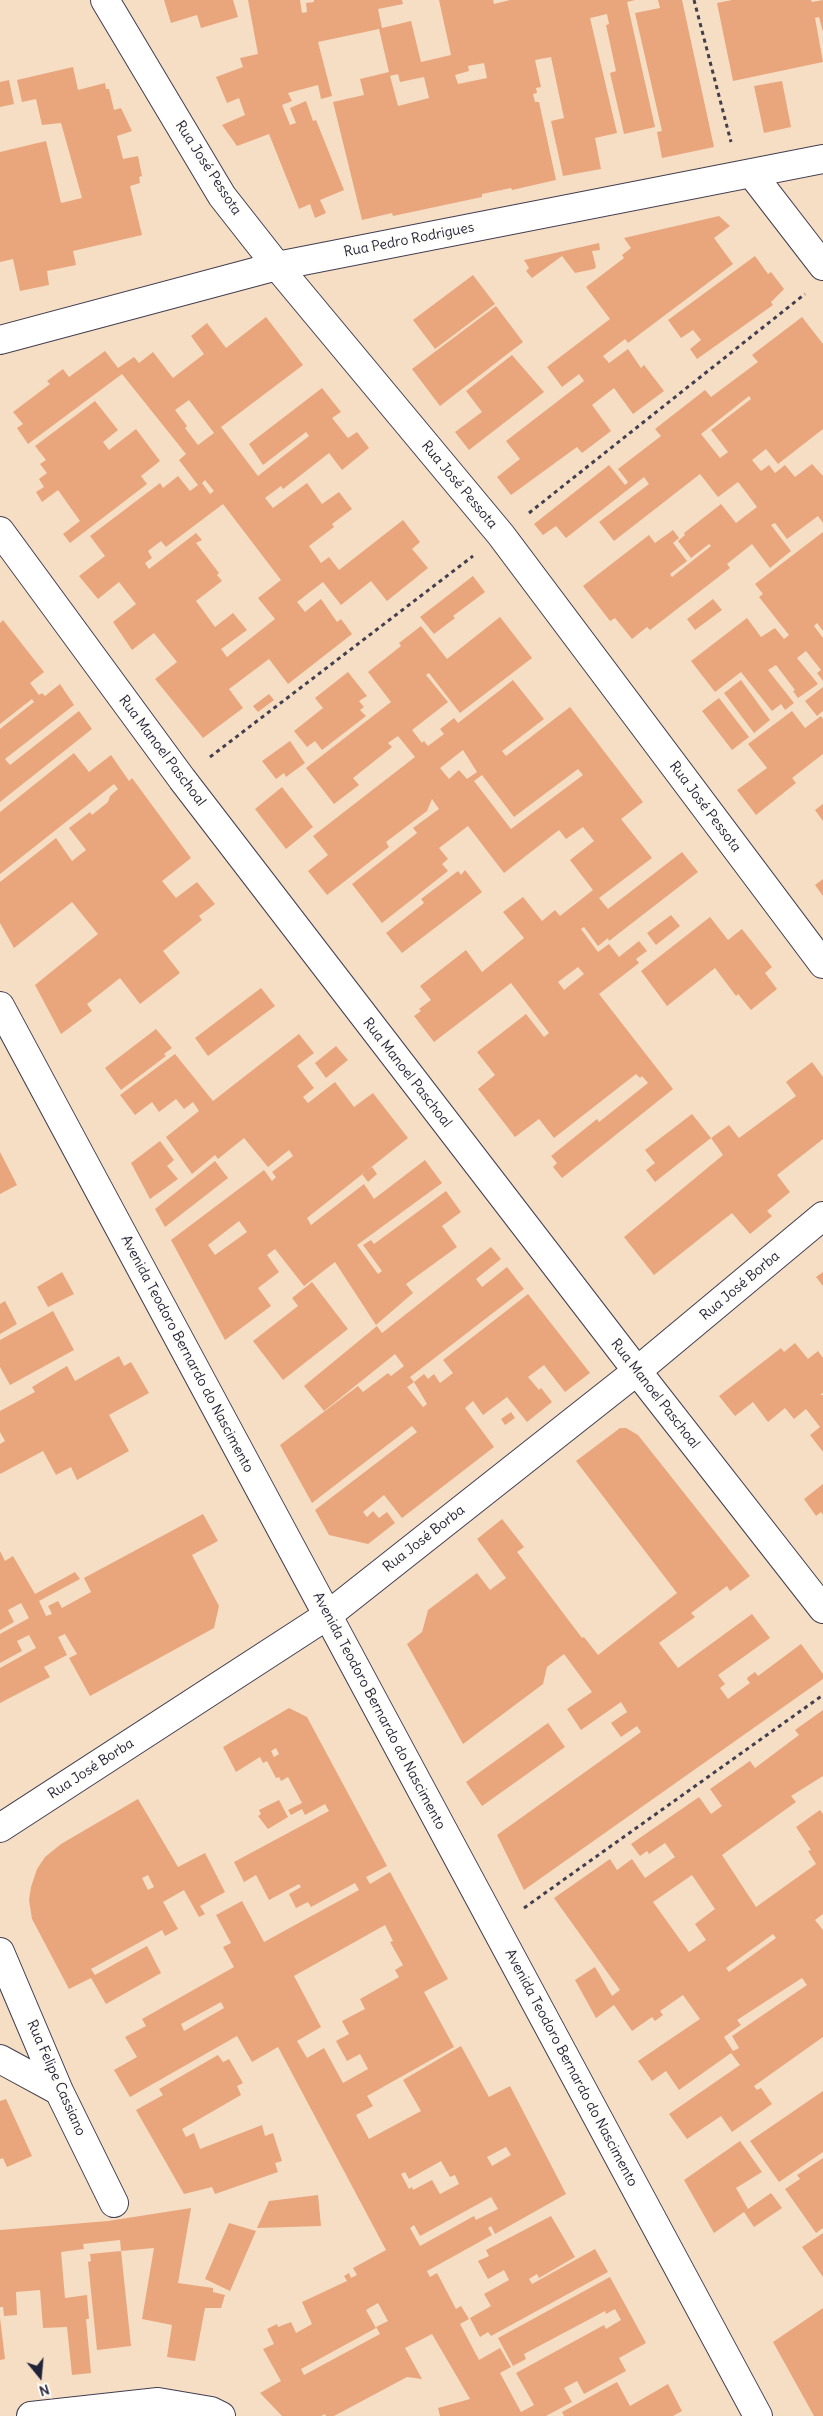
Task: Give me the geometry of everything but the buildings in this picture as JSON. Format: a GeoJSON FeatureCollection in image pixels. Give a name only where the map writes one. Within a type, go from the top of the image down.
{"type":"FeatureCollection","features":[{"type":"Feature","properties":{"kind":"street","name":"Rua José Pessota"},"geometry":{"type":"LineString","coordinates":[[105,0],[222,196],[277,266],[501,535],[823,964]]}},
{"type":"Feature","properties":{"kind":"street","name":"Rua Pedro Rodrigues"},"geometry":{"type":"LineString","coordinates":[[0,340],[277,266],[823,159]]}},
{"type":"Feature","properties":{"kind":"street"},"geometry":{"type":"LineString","coordinates":[[746,175],[823,266]]}},
{"type":"Feature","properties":{"kind":"street","name":"Rua Manoel Paschoal"},"geometry":{"type":"LineString","coordinates":[[0,530],[182,779],[637,1371],[823,1609]]}},
{"type":"Feature","properties":{"kind":"street","name":"Avenida Teodoro Bernardo do Nascimento"},"geometry":{"type":"LineString","coordinates":[[0,1006],[758,2416]]}},
{"type":"Feature","properties":{"kind":"street","name":"Rua José Borba"},"geometry":{"type":"LineString","coordinates":[[0,1828],[328,1615],[637,1371],[823,1216]]}},
{"type":"Feature","properties":{"kind":"street","name":"Rua Felipe Cassiano"},"geometry":{"type":"LineString","coordinates":[[0,1952],[59,2091],[114,2203]]}},
{"type":"Feature","properties":{"kind":"street"},"geometry":{"type":"LineString","coordinates":[[0,2058],[59,2091]]}},
{"type":"Feature","properties":{"kind":"street"},"geometry":{"type":"LineString","coordinates":[[31,2416],[158,2402],[211,2411],[221,2416]]}},
{"type":"Feature","properties":{"kind":"path"},"geometry":{"type":"LineString","coordinates":[[694,0],[746,175]]}},
{"type":"Feature","properties":{"kind":"path"},"geometry":{"type":"LineString","coordinates":[[496,1928],[823,1695]]}}]}
